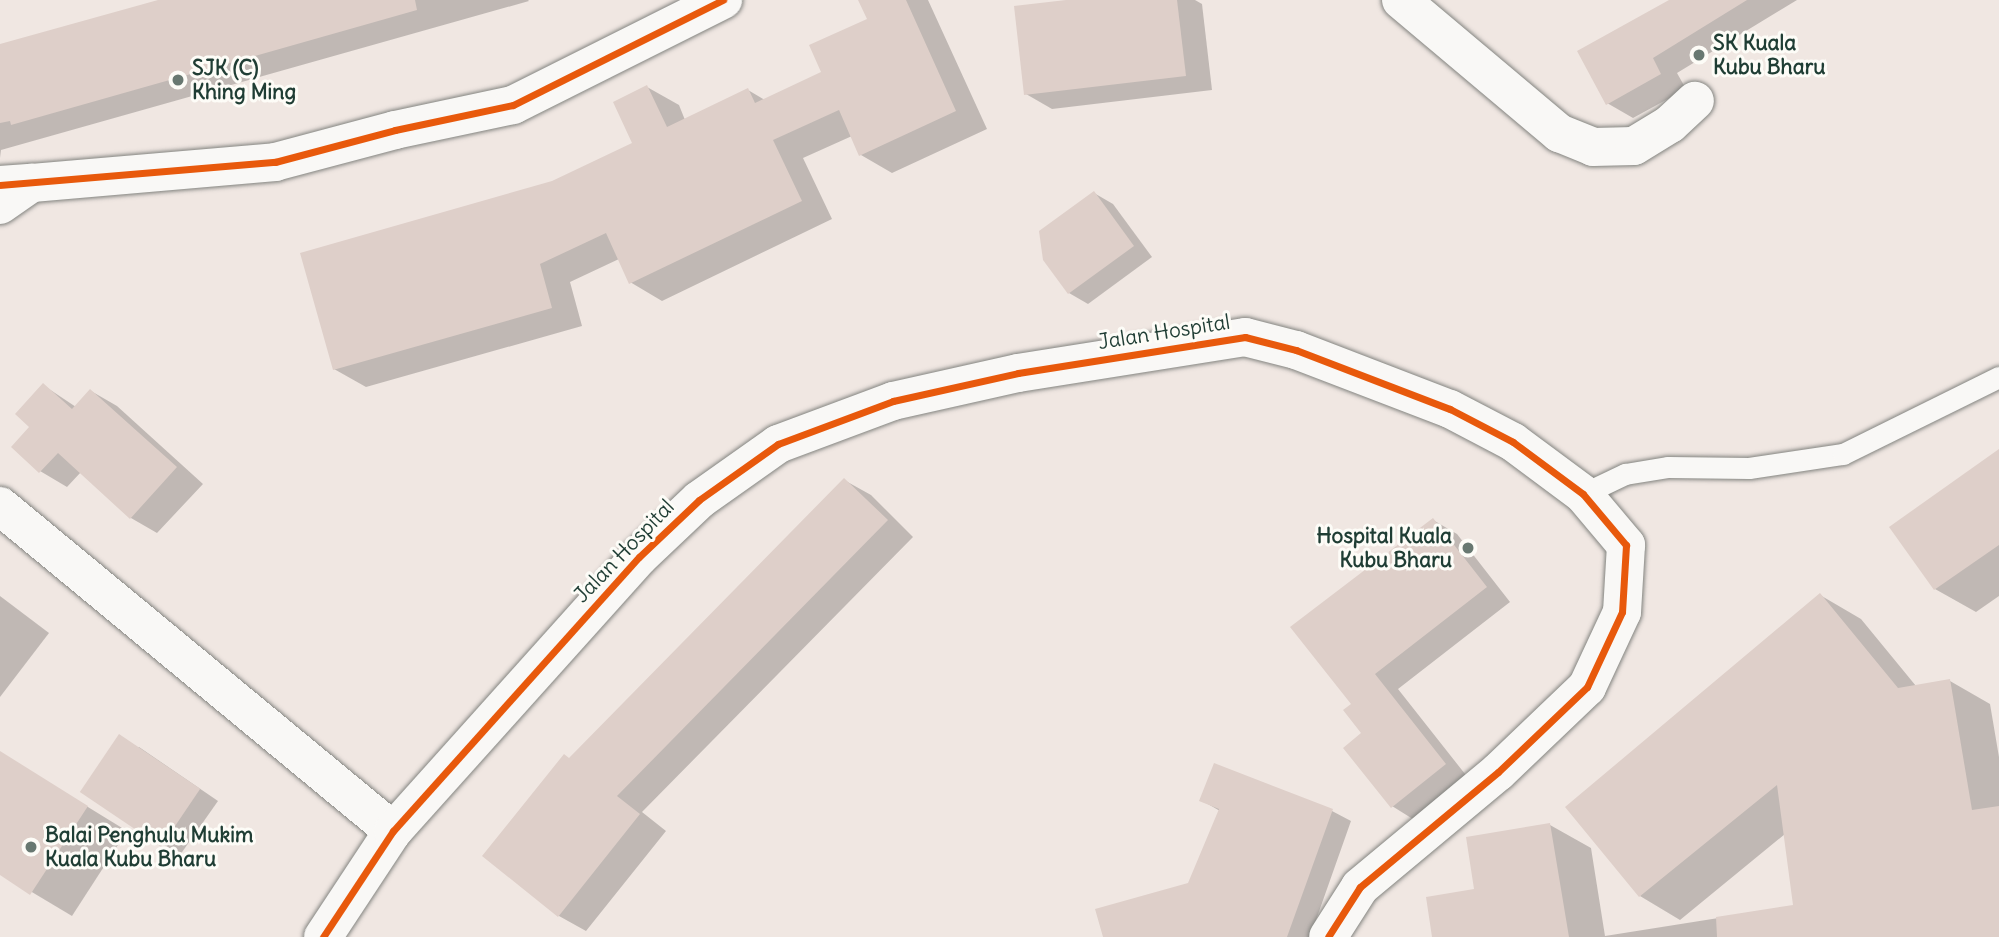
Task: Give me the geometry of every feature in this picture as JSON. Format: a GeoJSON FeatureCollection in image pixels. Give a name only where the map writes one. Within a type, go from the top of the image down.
{"type":"FeatureCollection","features":[{"type":"Feature","properties":{"kind":"street"},"geometry":{"type":"LineString","coordinates":[[0,205],[16,184],[275,162],[395,130],[513,105],[723,0]]}},
{"type":"Feature","properties":{"kind":"street"},"geometry":{"type":"LineString","coordinates":[[1401,0],[1559,133],[1593,147],[1633,146],[1670,124],[1695,101]]}},
{"type":"Feature","properties":{"kind":"street","name":"Jalan Hospital"},"geometry":{"type":"LineString","coordinates":[[323,937],[393,831],[639,557],[699,500],[778,444],[893,401],[1018,373],[1245,337],[1296,350],[1450,408],[1513,442],[1583,494],[1626,545],[1627,574],[1622,612],[1587,687],[1499,772],[1360,887],[1328,937]]}},
{"type":"Feature","properties":{"kind":"street"},"geometry":{"type":"LineString","coordinates":[[0,506],[393,831]]}},
{"type":"Feature","properties":{"kind":"lane"},"geometry":{"type":"LineString","coordinates":[[1583,494],[1625,474],[1668,467],[1749,468],[1843,454],[1999,377]]}},
{"type":"Feature","properties":{"kind":"building"},"geometry":{"type":"Polygon","coordinates":[[[158,0],[415,0],[417,10],[11,125],[10,121],[0,123],[0,44],[158,0]]]}},
{"type":"Feature","properties":{"kind":"building"},"geometry":{"type":"Polygon","coordinates":[[[858,0],[906,0],[956,111],[859,156],[839,110],[773,140],[802,201],[629,284],[606,233],[540,264],[552,308],[333,370],[300,253],[552,181],[632,143],[613,102],[647,85],[667,127],[748,88],[755,103],[821,72],[809,45],[867,19],[858,0]]]}},
{"type":"Feature","properties":{"kind":"building"},"geometry":{"type":"Polygon","coordinates":[[[1066,0],[1177,0],[1186,76],[1024,95],[1014,6],[1066,0]]]}},
{"type":"Feature","properties":{"kind":"building"},"geometry":{"type":"Polygon","coordinates":[[[1669,0],[1747,0],[1653,58],[1661,74],[1606,105],[1577,51],[1669,0]]]}},
{"type":"Feature","properties":{"kind":"building"},"geometry":{"type":"Polygon","coordinates":[[[1094,191],[1134,246],[1068,294],[1043,260],[1039,231],[1094,191]]]}},
{"type":"Feature","properties":{"kind":"building"},"geometry":{"type":"Polygon","coordinates":[[[43,383],[72,409],[90,389],[177,467],[130,519],[58,453],[39,473],[11,447],[29,427],[15,414],[43,383]]]}},
{"type":"Feature","properties":{"kind":"building"},"geometry":{"type":"Polygon","coordinates":[[[1999,449],[1999,545],[1934,590],[1889,527],[1999,449]]]}},
{"type":"Feature","properties":{"kind":"building"},"geometry":{"type":"Polygon","coordinates":[[[844,478],[888,520],[617,796],[640,814],[558,917],[482,856],[564,754],[569,758],[844,478]]]}},
{"type":"Feature","properties":{"kind":"building"},"geometry":{"type":"Polygon","coordinates":[[[1433,518],[1487,587],[1375,674],[1446,764],[1391,808],[1343,748],[1361,733],[1343,710],[1351,704],[1290,627],[1433,518]]]}},
{"type":"Feature","properties":{"kind":"building"},"geometry":{"type":"Polygon","coordinates":[[[1820,593],[1898,688],[1950,679],[1972,810],[1999,806],[1999,937],[1717,937],[1716,917],[1793,905],[1777,785],[1639,897],[1565,807],[1820,593]]]}},
{"type":"Feature","properties":{"kind":"building"},"geometry":{"type":"Polygon","coordinates":[[[119,734],[200,789],[161,847],[80,792],[119,734]]]}},
{"type":"Feature","properties":{"kind":"building","name":"Balai Penghulu Mukim Kuala Kubu Bharu"},"geometry":{"type":"Polygon","coordinates":[[[0,751],[88,806],[30,895],[0,875],[0,751]]]}},
{"type":"Feature","properties":{"kind":"building"},"geometry":{"type":"Polygon","coordinates":[[[1214,763],[1333,809],[1287,937],[1103,937],[1095,909],[1188,883],[1219,809],[1199,801],[1214,763]]]}},
{"type":"Feature","properties":{"kind":"building"},"geometry":{"type":"Polygon","coordinates":[[[1550,823],[1569,937],[1432,937],[1426,897],[1474,889],[1466,837],[1550,823]]]}},
{"type":"Feature","properties":{"kind":"cycle path"},"geometry":{"type":"LineString","coordinates":[[0,185],[275,162],[395,130],[513,105],[723,0]]}},
{"type":"Feature","properties":{"kind":"cycle path"},"geometry":{"type":"LineString","coordinates":[[323,937],[393,831],[639,557],[699,500],[778,444],[893,401],[1018,373],[1245,337],[1296,350],[1450,409],[1513,442],[1583,494],[1626,545],[1622,612],[1587,687],[1498,772],[1360,887],[1328,937]]}},
{"type":"Feature","properties":{"kind":"place","name":"SK Kuala Kubu Bharu"},"geometry":{"type":"Point","coordinates":[1699,55]}},
{"type":"Feature","properties":{"kind":"place","name":"SJK (C) Khing Ming"},"geometry":{"type":"Point","coordinates":[178,80]}},
{"type":"Feature","properties":{"kind":"place","name":"Hospital Kuala Kubu Bharu"},"geometry":{"type":"Point","coordinates":[1468,548]}},
{"type":"Feature","properties":{"kind":"place","name":"Balai Penghulu Mukim Kuala Kubu Bharu"},"geometry":{"type":"Point","coordinates":[31,847]}}]}
